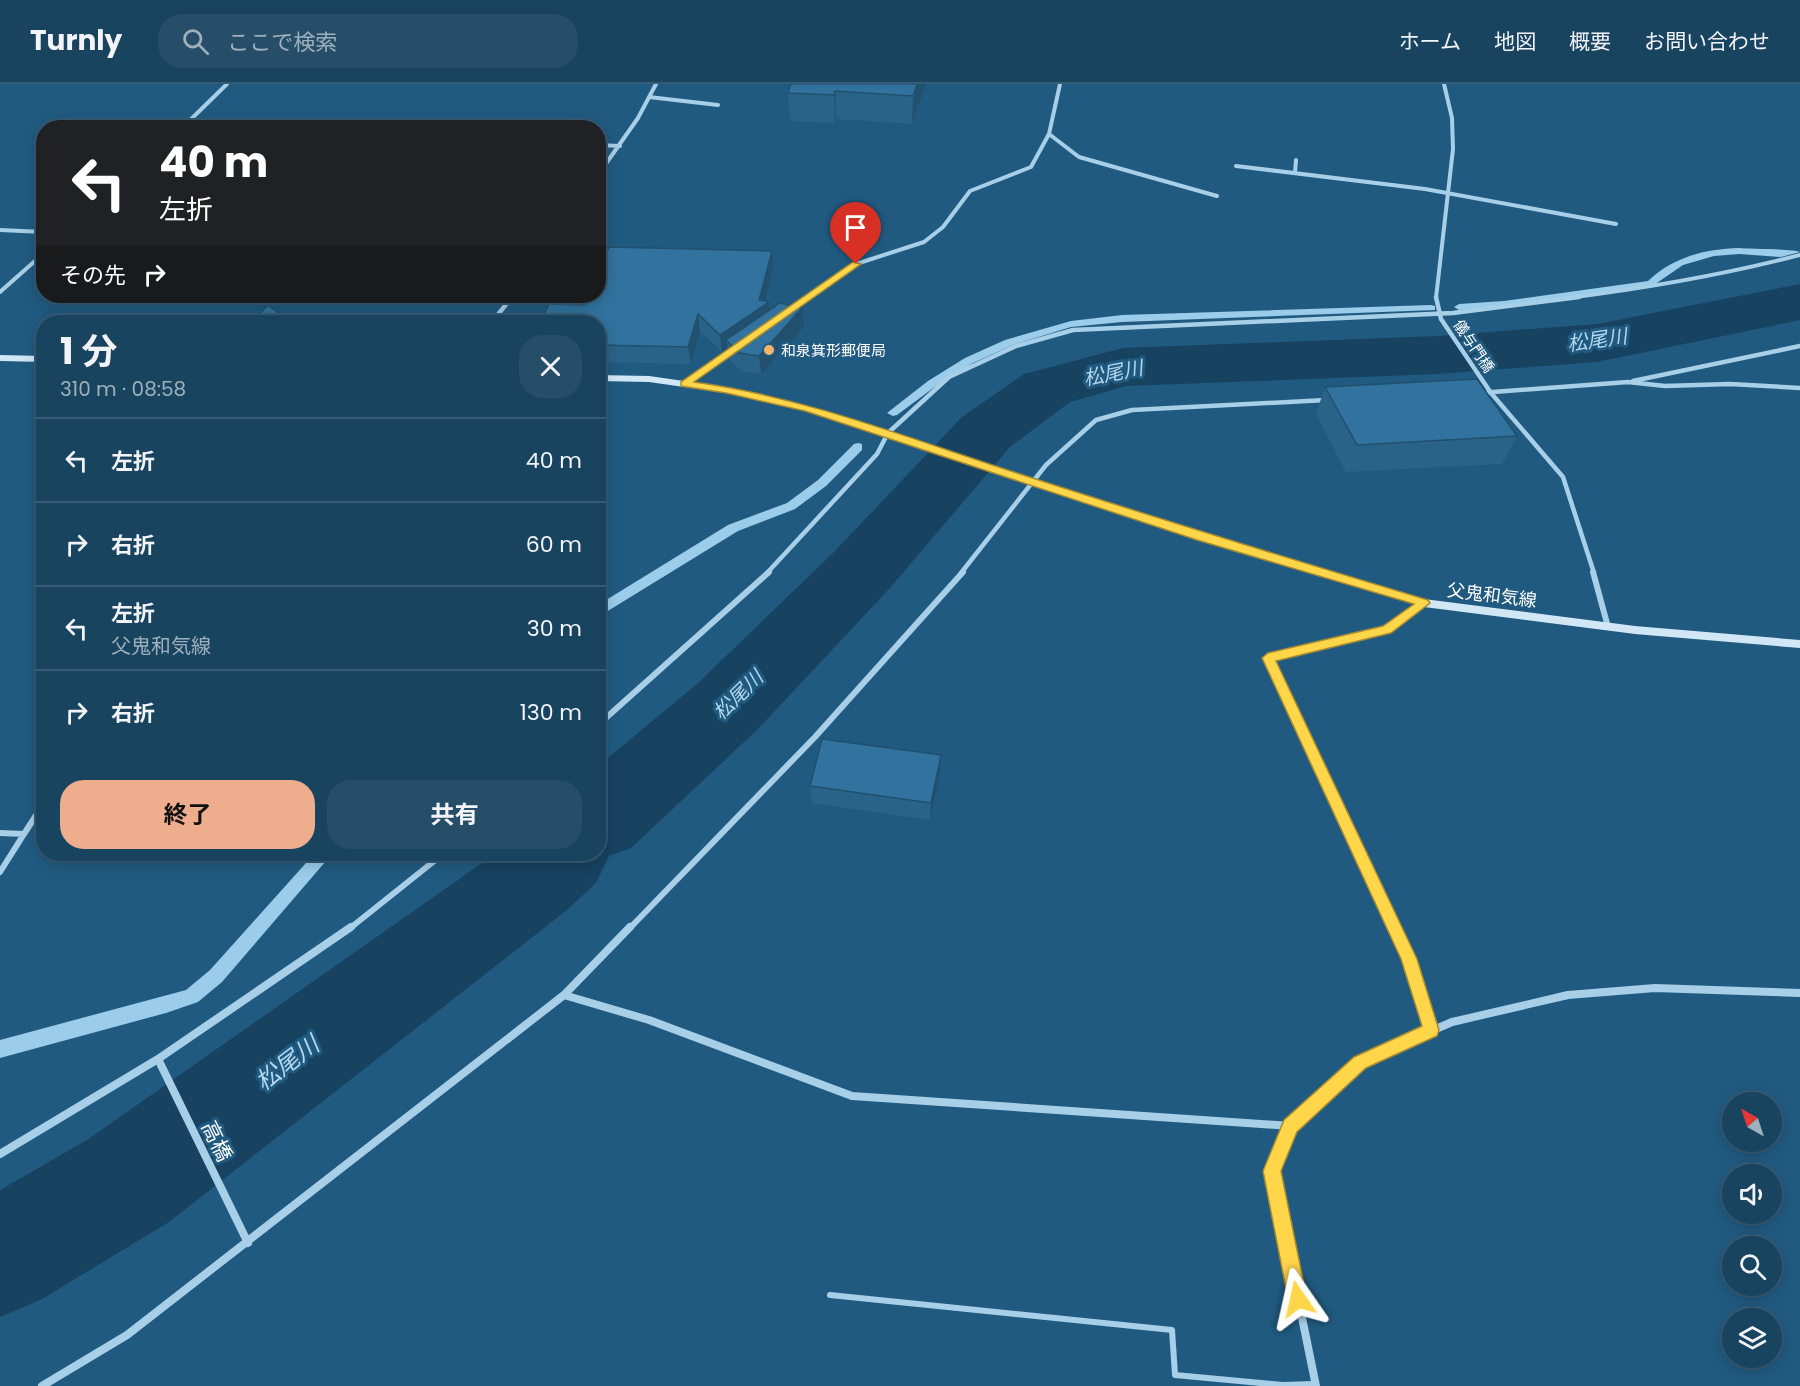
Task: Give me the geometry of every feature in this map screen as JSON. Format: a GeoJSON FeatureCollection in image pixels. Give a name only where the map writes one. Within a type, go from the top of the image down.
{"type":"FeatureCollection","features":[{"type":"Feature","properties":{"kind":"main road"},"geometry":{"type":"LineString","coordinates":[[0,358],[36,359]]}},
{"type":"Feature","properties":{"kind":"main road","name":"父鬼和気線"},"geometry":{"type":"LineString","coordinates":[[606,378],[649,380],[726,390],[808,409],[888,433],[1201,537],[1424,603],[1608,627],[1800,644]]}},
{"type":"Feature","properties":{"kind":"street"},"geometry":{"type":"LineString","coordinates":[[190,120],[227,84]]}},
{"type":"Feature","properties":{"kind":"street"},"geometry":{"type":"LineString","coordinates":[[606,164],[620,146],[656,84]]}},
{"type":"Feature","properties":{"kind":"street"},"geometry":{"type":"LineString","coordinates":[[782,315],[856,264],[924,242],[943,227],[970,191],[1031,167],[1049,134],[1060,84]]}},
{"type":"Feature","properties":{"kind":"street"},"geometry":{"type":"LineString","coordinates":[[1440,316],[1435,294],[1453,149],[1452,118],[1444,84]]}},
{"type":"Feature","properties":{"kind":"street"},"geometry":{"type":"LineString","coordinates":[[649,98],[718,105]]}},
{"type":"Feature","properties":{"kind":"street"},"geometry":{"type":"LineString","coordinates":[[1049,134],[1079,157],[1217,196]]}},
{"type":"Feature","properties":{"kind":"street"},"geometry":{"type":"LineString","coordinates":[[606,145],[620,146]]}},
{"type":"Feature","properties":{"kind":"street"},"geometry":{"type":"LineString","coordinates":[[1295,173],[1296,160]]}},
{"type":"Feature","properties":{"kind":"street"},"geometry":{"type":"LineString","coordinates":[[1236,166],[1446,193],[1616,224]]}},
{"type":"Feature","properties":{"kind":"street"},"geometry":{"type":"LineString","coordinates":[[0,230],[36,232]]}},
{"type":"Feature","properties":{"kind":"street"},"geometry":{"type":"LineString","coordinates":[[606,718],[782,560],[877,454],[888,433],[949,377],[1016,346],[1073,330],[1440,316],[1669,285],[1736,272],[1800,255]]}},
{"type":"Feature","properties":{"kind":"street"},"geometry":{"type":"LineString","coordinates":[[0,292],[36,260]]}},
{"type":"Feature","properties":{"kind":"street"},"geometry":{"type":"LineString","coordinates":[[497,315],[507,303]]}},
{"type":"Feature","properties":{"kind":"street","name":"儀与門橋"},"geometry":{"type":"LineString","coordinates":[[1440,316],[1489,389],[1563,477],[1604,605],[1608,627]]}},
{"type":"Feature","properties":{"kind":"street"},"geometry":{"type":"LineString","coordinates":[[685,384],[743,343]]}},
{"type":"Feature","properties":{"kind":"street"},"geometry":{"type":"LineString","coordinates":[[1468,394],[1489,389],[1628,382],[1800,346]]}},
{"type":"Feature","properties":{"kind":"street"},"geometry":{"type":"LineString","coordinates":[[1628,382],[1665,386],[1731,384],[1800,388]]}},
{"type":"Feature","properties":{"kind":"street"},"geometry":{"type":"LineString","coordinates":[[42,1386],[127,1335],[564,995],[815,737],[977,556],[1046,465],[1096,420],[1132,410],[1329,400]]}},
{"type":"Feature","properties":{"kind":"street"},"geometry":{"type":"LineString","coordinates":[[1424,603],[1386,630],[1268,658],[1409,959],[1431,1030]]}},
{"type":"Feature","properties":{"kind":"street"},"geometry":{"type":"LineString","coordinates":[[0,872],[36,815]]}},
{"type":"Feature","properties":{"kind":"street"},"geometry":{"type":"LineString","coordinates":[[0,833],[24,834]]}},
{"type":"Feature","properties":{"kind":"street"},"geometry":{"type":"LineString","coordinates":[[0,1154],[158,1059],[363,919],[434,861]]}},
{"type":"Feature","properties":{"kind":"street"},"geometry":{"type":"LineString","coordinates":[[1316,1385],[1272,1171],[1290,1126],[1360,1062],[1452,1022],[1568,995],[1655,988],[1800,993]]}},
{"type":"Feature","properties":{"kind":"street"},"geometry":{"type":"LineString","coordinates":[[564,995],[649,1020],[852,1096],[1290,1126]]}},
{"type":"Feature","properties":{"kind":"street","name":"高橋"},"geometry":{"type":"LineString","coordinates":[[158,1059],[248,1243]]}},
{"type":"Feature","properties":{"kind":"lane"},"geometry":{"type":"LineString","coordinates":[[830,1295],[1172,1329],[1175,1375],[1282,1385],[1316,1385]]}},
{"type":"Feature","properties":{"kind":"building"},"geometry":{"type":"Polygon","coordinates":[[[791,84],[917,84],[913,96],[835,91],[834,95],[788,93],[791,84]]]}},
{"type":"Feature","properties":{"kind":"building"},"geometry":{"type":"Polygon","coordinates":[[[609,247],[772,251],[759,300],[769,302],[720,335],[698,314],[688,347],[606,345],[606,315],[544,315],[549,304],[606,303],[606,254],[609,247]]]}},
{"type":"Feature","properties":{"kind":"building"},"geometry":{"type":"Polygon","coordinates":[[[780,303],[802,308],[759,356],[740,353],[726,340],[780,303]]]}},
{"type":"Feature","properties":{"kind":"building"},"geometry":{"type":"Polygon","coordinates":[[[268,305],[281,315],[259,315],[268,305]]]}},
{"type":"Feature","properties":{"kind":"building"},"geometry":{"type":"Polygon","coordinates":[[[1477,379],[1517,436],[1357,445],[1325,387],[1477,379]]]}},
{"type":"Feature","properties":{"kind":"building"},"geometry":{"type":"Polygon","coordinates":[[[822,739],[941,755],[931,803],[810,786],[822,739]]]}},
{"type":"Feature","properties":{"kind":"waterway"},"geometry":{"type":"LineString","coordinates":[[1459,307],[1504,304],[1651,284],[1680,263],[1714,253],[1727,251],[1774,254],[1795,252]]}},
{"type":"Feature","properties":{"kind":"waterway","name":"松尾川"},"geometry":{"type":"LineString","coordinates":[[606,814],[727,707],[862,570],[986,432],[1047,388],[1123,367],[1438,355],[1597,343],[1800,302]]}},
{"type":"Feature","properties":{"kind":"waterway"},"geometry":{"type":"LineString","coordinates":[[893,413],[932,383],[969,361],[1031,335],[1071,324],[1122,319],[1431,308]]}},
{"type":"Feature","properties":{"kind":"waterway"},"geometry":{"type":"LineString","coordinates":[[606,607],[733,528],[791,506],[822,483],[858,447]]}},
{"type":"Feature","properties":{"kind":"waterway"},"geometry":{"type":"LineString","coordinates":[[0,1049],[192,996],[216,976],[318,861]]}},
{"type":"Feature","properties":{"kind":"waterway","name":"松尾川"},"geometry":{"type":"LineString","coordinates":[[0,1257],[128,1181],[533,880],[555,861]]}},
{"type":"Feature","properties":{"kind":"place","name":"和泉箕形郵便局"},"geometry":{"type":"Point","coordinates":[769,350]}},
{"type":"Feature","properties":{"kind":"route"},"geometry":{"type":"LineString","coordinates":[[856,264],[685,384],[726,390],[808,409],[909,440],[1201,537],[1424,603],[1386,630],[1268,658],[1409,959],[1431,1030],[1360,1062],[1290,1126],[1272,1171],[1298,1299]]}}]}
